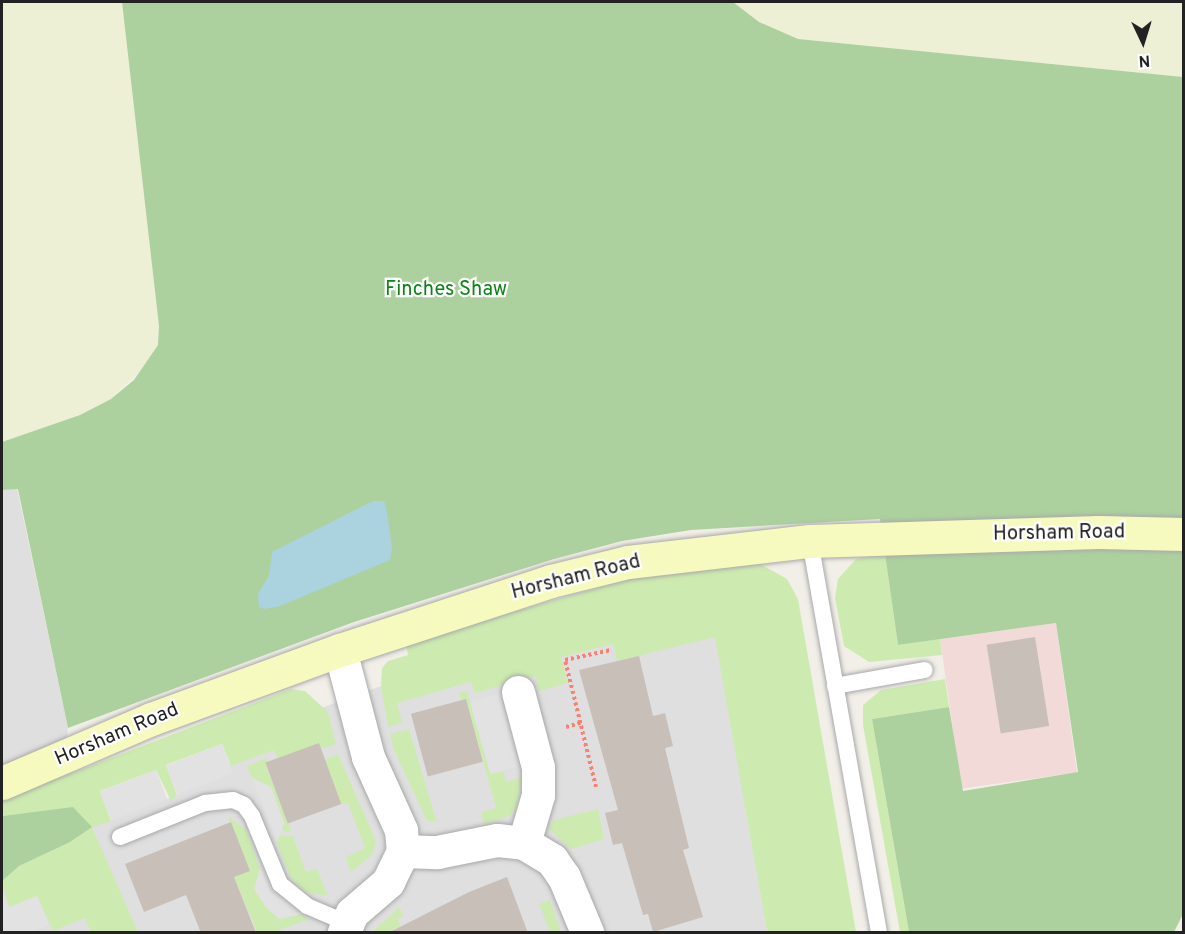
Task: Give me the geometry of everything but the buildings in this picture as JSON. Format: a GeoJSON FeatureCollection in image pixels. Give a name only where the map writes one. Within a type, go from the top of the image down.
{"type":"FeatureCollection","features":[{"type":"Feature","properties":{"kind":"street","name":"Horsham Road"},"geometry":{"type":"LineString","coordinates":[[2,783],[151,719],[340,650],[552,581],[628,562],[810,541],[1098,532],[1184,534]]}},
{"type":"Feature","properties":{"kind":"street"},"geometry":{"type":"LineString","coordinates":[[340,650],[368,757],[401,830],[403,851],[388,882],[352,913],[345,928]]}},
{"type":"Feature","properties":{"kind":"street"},"geometry":{"type":"LineString","coordinates":[[518,692],[538,767],[538,795],[525,843]]}},
{"type":"Feature","properties":{"kind":"street"},"geometry":{"type":"LineString","coordinates":[[403,851],[437,852],[496,840],[525,843],[540,850],[558,868],[574,895],[587,933]]}},
{"type":"Feature","properties":{"kind":"lane"},"geometry":{"type":"LineString","coordinates":[[810,541],[879,933]]}},
{"type":"Feature","properties":{"kind":"lane"},"geometry":{"type":"LineString","coordinates":[[835,686],[926,670]]}},
{"type":"Feature","properties":{"kind":"lane"},"geometry":{"type":"LineString","coordinates":[[120,837],[206,803],[233,800],[244,805],[252,816],[280,884],[307,906],[345,928]]}},
{"type":"Feature","properties":{"kind":"path"},"geometry":{"type":"LineString","coordinates":[[596,787],[565,660],[611,650]]}},
{"type":"Feature","properties":{"kind":"shaded area"},"geometry":{"type":"Polygon","coordinates":[[[17,488],[68,728],[64,758],[92,826],[177,795],[324,707],[381,686],[708,590],[767,932],[2,932],[2,490],[17,488]]]}},
{"type":"Feature","properties":{"kind":"shaded area"},"geometry":{"type":"Polygon","coordinates":[[[1056,623],[1077,773],[961,789],[940,639],[1056,623]]]}},
{"type":"Feature","properties":{"kind":"shaded area"},"geometry":{"type":"Polygon","coordinates":[[[499,694],[520,766],[491,774],[470,702],[499,694]]]}},
{"type":"Feature","properties":{"kind":"shaded area"},"geometry":{"type":"Polygon","coordinates":[[[222,744],[233,773],[177,794],[166,766],[222,744]]]}},
{"type":"Feature","properties":{"kind":"shaded area"},"geometry":{"type":"Polygon","coordinates":[[[156,770],[167,799],[111,820],[100,792],[156,770]]]}},
{"type":"Feature","properties":{"kind":"shaded area"},"geometry":{"type":"Polygon","coordinates":[[[252,778],[271,787],[284,823],[277,842],[252,778]]]}},
{"type":"Feature","properties":{"kind":"shaded area"},"geometry":{"type":"Polygon","coordinates":[[[260,869],[271,893],[302,914],[279,919],[266,907],[254,889],[260,869]]]}},
{"type":"Feature","properties":{"kind":"shaded area"},"geometry":{"type":"Polygon","coordinates":[[[2,890],[9,907],[37,896],[49,925],[32,932],[2,932],[2,890]]]}},
{"type":"Feature","properties":{"kind":"green space"},"geometry":{"type":"Polygon","coordinates":[[[2,2],[122,2],[159,326],[158,345],[151,360],[111,399],[80,415],[2,442],[2,2]]]}},
{"type":"Feature","properties":{"kind":"green space","name":"Finches Shaw"},"geometry":{"type":"Polygon","coordinates":[[[122,2],[733,2],[759,22],[798,39],[1183,77],[1183,914],[1174,932],[909,932],[872,719],[949,707],[963,791],[1078,772],[1056,623],[898,645],[880,519],[691,530],[622,541],[554,559],[354,622],[68,728],[18,489],[2,490],[2,442],[80,415],[111,399],[134,380],[158,345],[159,326],[122,2]]]}},
{"type":"Feature","properties":{"kind":"green space"},"geometry":{"type":"Polygon","coordinates":[[[733,2],[1183,2],[1183,77],[798,39],[758,22],[733,2]]]}},
{"type":"Feature","properties":{"kind":"green space"},"geometry":{"type":"Polygon","coordinates":[[[885,553],[898,645],[940,639],[942,655],[869,662],[844,646],[835,598],[838,579],[856,559],[885,553]]]}},
{"type":"Feature","properties":{"kind":"green space"},"geometry":{"type":"Polygon","coordinates":[[[753,560],[787,579],[798,599],[856,932],[767,932],[715,637],[617,661],[613,644],[561,657],[568,683],[539,691],[535,676],[475,693],[471,682],[397,703],[402,723],[388,727],[381,686],[382,668],[388,661],[408,655],[406,643],[621,581],[686,566],[753,560]]]}},
{"type":"Feature","properties":{"kind":"green space"},"geometry":{"type":"Polygon","coordinates":[[[945,679],[949,707],[872,719],[909,932],[900,932],[863,725],[863,705],[881,690],[945,679]]]}},
{"type":"Feature","properties":{"kind":"green space"},"geometry":{"type":"Polygon","coordinates":[[[291,689],[305,691],[328,712],[336,745],[278,759],[274,750],[231,766],[222,744],[166,765],[177,795],[171,801],[156,770],[100,791],[111,821],[92,827],[138,932],[91,932],[85,918],[53,931],[37,896],[9,908],[2,881],[19,866],[70,842],[92,826],[3,815],[2,820],[2,800],[291,689]]]}},
{"type":"Feature","properties":{"kind":"green space"},"geometry":{"type":"Polygon","coordinates":[[[467,691],[490,774],[503,771],[506,782],[522,777],[517,807],[509,816],[484,824],[481,812],[496,808],[466,700],[461,700],[459,693],[467,691]]]}},
{"type":"Feature","properties":{"kind":"green space"},"geometry":{"type":"Polygon","coordinates":[[[409,729],[436,820],[443,822],[427,821],[394,750],[390,734],[409,729]]]}},
{"type":"Feature","properties":{"kind":"green space"},"geometry":{"type":"Polygon","coordinates":[[[338,754],[376,841],[373,854],[351,872],[346,857],[365,848],[348,803],[341,804],[325,760],[338,754]]]}},
{"type":"Feature","properties":{"kind":"green space"},"geometry":{"type":"Polygon","coordinates":[[[267,758],[269,762],[266,764],[291,831],[287,832],[282,829],[284,823],[271,787],[252,778],[247,766],[267,758]]]}},
{"type":"Feature","properties":{"kind":"green space"},"geometry":{"type":"Polygon","coordinates":[[[73,807],[92,827],[70,842],[19,866],[2,881],[3,816],[73,807]]]}},
{"type":"Feature","properties":{"kind":"green space"},"geometry":{"type":"Polygon","coordinates":[[[598,809],[604,839],[571,849],[549,829],[554,820],[598,809]]]}},
{"type":"Feature","properties":{"kind":"green space"},"geometry":{"type":"Polygon","coordinates":[[[228,816],[246,830],[260,869],[254,889],[279,919],[302,914],[309,919],[274,932],[257,932],[234,877],[250,870],[228,816]]]}},
{"type":"Feature","properties":{"kind":"green space"},"geometry":{"type":"Polygon","coordinates":[[[279,836],[293,836],[306,872],[317,869],[328,896],[306,892],[290,877],[277,842],[279,836]]]}},
{"type":"Feature","properties":{"kind":"green space"},"geometry":{"type":"Polygon","coordinates":[[[550,900],[561,932],[550,932],[539,904],[550,900]]]}},
{"type":"Feature","properties":{"kind":"green space"},"geometry":{"type":"Polygon","coordinates":[[[399,907],[404,916],[397,919],[401,926],[388,932],[372,932],[399,907]]]}},
{"type":"Feature","properties":{"kind":"water"},"geometry":{"type":"Polygon","coordinates":[[[373,501],[384,501],[386,506],[392,548],[390,560],[280,606],[264,609],[259,607],[258,594],[269,576],[272,552],[373,501]]]}}]}
